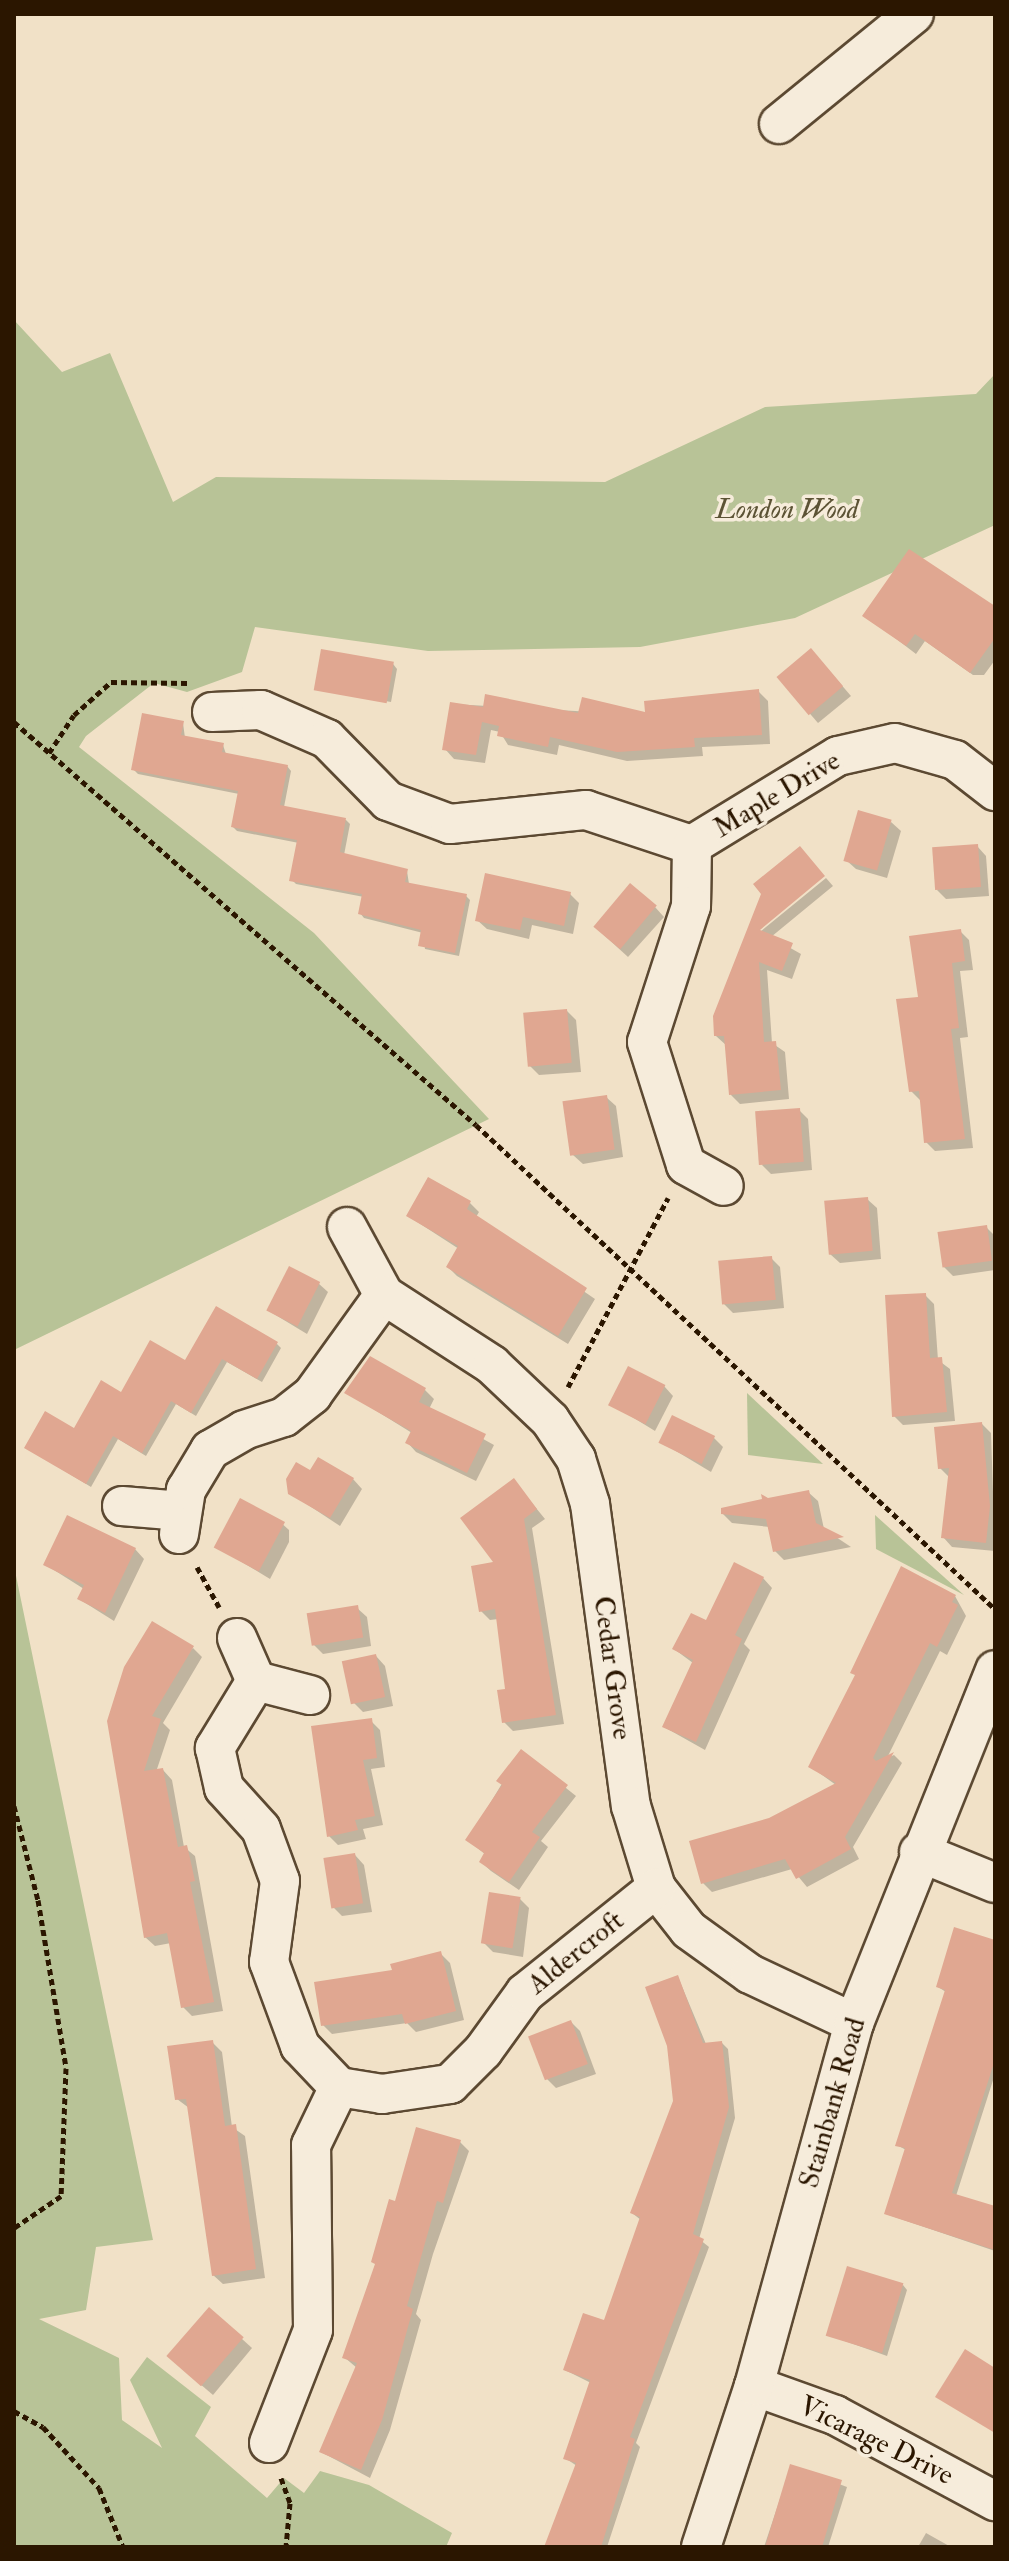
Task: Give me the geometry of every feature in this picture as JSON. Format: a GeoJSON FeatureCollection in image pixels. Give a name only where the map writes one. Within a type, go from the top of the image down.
{"type":"FeatureCollection","features":[{"type":"Feature","properties":{"kind":"street"},"geometry":{"type":"LineString","coordinates":[[779,124],[914,14]]}},
{"type":"Feature","properties":{"kind":"street","name":"Maple Drive"},"geometry":{"type":"LineString","coordinates":[[212,712],[261,710],[327,739],[388,801],[450,824],[586,810],[692,845],[838,756],[865,746],[895,743],[955,760],[995,791]]}},
{"type":"Feature","properties":{"kind":"street","name":"Maple Drive"},"geometry":{"type":"LineString","coordinates":[[686,1165],[647,1042],[691,906],[692,845]]}},
{"type":"Feature","properties":{"kind":"street"},"geometry":{"type":"LineString","coordinates":[[686,1165],[724,1186]]}},
{"type":"Feature","properties":{"kind":"street","name":"Cedar Grove"},"geometry":{"type":"LineString","coordinates":[[347,1227],[384,1295],[492,1365],[550,1420],[576,1459],[590,1504],[631,1806],[656,1888],[689,1930],[750,1974],[854,2023]]}},
{"type":"Feature","properties":{"kind":"street"},"geometry":{"type":"LineString","coordinates":[[122,1506],[180,1523],[186,1490],[210,1450],[244,1430],[284,1417],[312,1395],[384,1295]]}},
{"type":"Feature","properties":{"kind":"street"},"geometry":{"type":"LineString","coordinates":[[237,1638],[256,1681]]}},
{"type":"Feature","properties":{"kind":"street","name":"Stainbank Road"},"geometry":{"type":"LineString","coordinates":[[701,2547],[754,2386],[854,2023],[919,1852],[995,1670]]}},
{"type":"Feature","properties":{"kind":"street"},"geometry":{"type":"LineString","coordinates":[[256,1681],[310,1695]]}},
{"type":"Feature","properties":{"kind":"street"},"geometry":{"type":"LineString","coordinates":[[256,1681],[215,1748],[224,1788],[261,1829],[280,1881],[269,1962],[300,2046],[339,2087],[311,2145],[313,2330],[269,2443]]}},
{"type":"Feature","properties":{"kind":"street"},"geometry":{"type":"LineString","coordinates":[[919,1852],[995,1883]]}},
{"type":"Feature","properties":{"kind":"street","name":"Aldercroft"},"geometry":{"type":"LineString","coordinates":[[339,2087],[382,2094],[450,2084],[483,2051],[525,1993],[656,1888]]}},
{"type":"Feature","properties":{"kind":"street","name":"Vicarage Drive"},"geometry":{"type":"LineString","coordinates":[[754,2386],[835,2415],[995,2501]]}},
{"type":"Feature","properties":{"kind":"path"},"geometry":{"type":"LineString","coordinates":[[49,753],[74,715],[111,682],[162,679],[206,685],[212,712]]}},
{"type":"Feature","properties":{"kind":"path"},"geometry":{"type":"LineString","coordinates":[[14,722],[476,1125],[995,1609]]}},
{"type":"Feature","properties":{"kind":"path"},"geometry":{"type":"LineString","coordinates":[[550,1420],[686,1165]]}},
{"type":"Feature","properties":{"kind":"path"},"geometry":{"type":"LineString","coordinates":[[180,1523],[237,1638]]}},
{"type":"Feature","properties":{"kind":"path"},"geometry":{"type":"LineString","coordinates":[[14,1806],[38,1900],[66,2068],[61,2196],[14,2228]]}},
{"type":"Feature","properties":{"kind":"path"},"geometry":{"type":"LineString","coordinates":[[14,2411],[43,2427],[99,2488],[123,2547]]}},
{"type":"Feature","properties":{"kind":"path"},"geometry":{"type":"LineString","coordinates":[[269,2443],[290,2503],[286,2547]]}},
{"type":"Feature","properties":{"kind":"green space","name":"London Wood"},"geometry":{"type":"Polygon","coordinates":[[[14,320],[62,372],[110,353],[173,502],[216,477],[605,482],[765,407],[976,394],[995,374],[995,525],[795,618],[640,647],[428,651],[255,627],[242,672],[187,692],[154,683],[86,736],[79,747],[314,933],[489,1119],[14,1350],[14,320]]]}},
{"type":"Feature","properties":{"kind":"green space"},"geometry":{"type":"Polygon","coordinates":[[[747,1393],[823,1464],[748,1455],[747,1393]]]}},
{"type":"Feature","properties":{"kind":"green space"},"geometry":{"type":"Polygon","coordinates":[[[875,1515],[964,1595],[876,1549],[875,1515]]]}},
{"type":"Feature","properties":{"kind":"green space"},"geometry":{"type":"Polygon","coordinates":[[[14,1566],[153,2240],[96,2247],[86,2310],[39,2319],[119,2358],[122,2420],[162,2448],[130,2380],[147,2357],[211,2407],[195,2436],[267,2498],[284,2478],[304,2493],[320,2471],[369,2485],[452,2533],[446,2547],[14,2547],[14,1566]]]}},
{"type":"Feature","properties":{"kind":"building"},"geometry":{"type":"Polygon","coordinates":[[[909,549],[995,606],[995,638],[970,673],[915,634],[906,646],[862,616],[909,549]]]}},
{"type":"Feature","properties":{"kind":"building"},"geometry":{"type":"Polygon","coordinates":[[[811,648],[843,686],[809,715],[777,677],[811,648]]]}},
{"type":"Feature","properties":{"kind":"building"},"geometry":{"type":"Polygon","coordinates":[[[321,649],[394,662],[387,703],[314,690],[321,649]]]}},
{"type":"Feature","properties":{"kind":"building"},"geometry":{"type":"Polygon","coordinates":[[[759,689],[762,735],[694,738],[695,747],[617,752],[550,737],[548,747],[497,736],[499,726],[482,722],[476,755],[442,750],[450,702],[483,707],[485,694],[578,713],[582,697],[645,712],[644,701],[759,689]]]}},
{"type":"Feature","properties":{"kind":"building"},"geometry":{"type":"Polygon","coordinates":[[[142,713],[184,721],[181,735],[224,743],[222,752],[288,765],[280,805],[346,818],[340,852],[408,869],[405,882],[467,894],[455,953],[418,946],[421,930],[358,914],[362,894],[289,881],[297,840],[231,827],[238,791],[131,770],[142,713]]]}},
{"type":"Feature","properties":{"kind":"building"},"geometry":{"type":"Polygon","coordinates":[[[858,810],[892,820],[877,871],[843,861],[858,810]]]}},
{"type":"Feature","properties":{"kind":"building"},"geometry":{"type":"Polygon","coordinates":[[[978,844],[981,887],[935,890],[932,847],[978,844]]]}},
{"type":"Feature","properties":{"kind":"building"},"geometry":{"type":"Polygon","coordinates":[[[800,846],[825,876],[760,930],[793,943],[782,971],[759,962],[764,1042],[776,1041],[781,1090],[729,1095],[724,1036],[714,1036],[713,1016],[761,894],[753,884],[800,846]]]}},
{"type":"Feature","properties":{"kind":"building"},"geometry":{"type":"Polygon","coordinates":[[[485,873],[571,892],[564,926],[523,917],[520,930],[475,921],[485,873]]]}},
{"type":"Feature","properties":{"kind":"building"},"geometry":{"type":"Polygon","coordinates":[[[630,883],[657,905],[620,949],[593,927],[630,883]]]}},
{"type":"Feature","properties":{"kind":"building"},"geometry":{"type":"Polygon","coordinates":[[[961,929],[965,961],[952,963],[959,1028],[951,1029],[965,1139],[924,1143],[919,1091],[909,1092],[896,999],[918,997],[909,936],[961,929]]]}},
{"type":"Feature","properties":{"kind":"building"},"geometry":{"type":"Polygon","coordinates":[[[567,1009],[572,1063],[528,1067],[523,1013],[567,1009]]]}},
{"type":"Feature","properties":{"kind":"building"},"geometry":{"type":"Polygon","coordinates":[[[607,1095],[615,1149],[570,1156],[562,1101],[607,1095]]]}},
{"type":"Feature","properties":{"kind":"building"},"geometry":{"type":"Polygon","coordinates":[[[800,1108],[804,1162],[759,1165],[755,1111],[800,1108]]]}},
{"type":"Feature","properties":{"kind":"building"},"geometry":{"type":"Polygon","coordinates":[[[428,1177],[471,1201],[467,1209],[587,1288],[558,1336],[446,1267],[458,1246],[406,1216],[428,1177]]]}},
{"type":"Feature","properties":{"kind":"building"},"geometry":{"type":"Polygon","coordinates":[[[868,1197],[873,1251],[829,1255],[824,1201],[868,1197]]]}},
{"type":"Feature","properties":{"kind":"building"},"geometry":{"type":"Polygon","coordinates":[[[987,1225],[992,1261],[942,1268],[937,1232],[987,1225]]]}},
{"type":"Feature","properties":{"kind":"building"},"geometry":{"type":"Polygon","coordinates":[[[772,1256],[776,1300],[722,1305],[718,1261],[772,1256]]]}},
{"type":"Feature","properties":{"kind":"building"},"geometry":{"type":"Polygon","coordinates":[[[289,1266],[320,1282],[297,1326],[266,1311],[289,1266]]]}},
{"type":"Feature","properties":{"kind":"building"},"geometry":{"type":"Polygon","coordinates":[[[926,1293],[930,1358],[942,1357],[947,1412],[892,1417],[885,1295],[926,1293]]]}},
{"type":"Feature","properties":{"kind":"building"},"geometry":{"type":"Polygon","coordinates":[[[216,1306],[278,1342],[257,1379],[222,1359],[191,1413],[171,1401],[142,1453],[113,1436],[86,1484],[24,1448],[45,1411],[74,1428],[101,1380],[121,1392],[150,1340],[185,1360],[216,1306]]]}},
{"type":"Feature","properties":{"kind":"building"},"geometry":{"type":"Polygon","coordinates":[[[370,1356],[426,1388],[419,1402],[486,1434],[467,1473],[405,1443],[411,1431],[344,1393],[370,1356]]]}},
{"type":"Feature","properties":{"kind":"building"},"geometry":{"type":"Polygon","coordinates":[[[628,1366],[665,1385],[645,1424],[608,1405],[628,1366]]]}},
{"type":"Feature","properties":{"kind":"building"},"geometry":{"type":"Polygon","coordinates":[[[672,1415],[715,1436],[702,1464],[658,1443],[672,1415]]]}},
{"type":"Feature","properties":{"kind":"building"},"geometry":{"type":"Polygon","coordinates":[[[982,1422],[990,1506],[986,1543],[941,1538],[949,1468],[938,1469],[934,1427],[982,1422]]]}},
{"type":"Feature","properties":{"kind":"building"},"geometry":{"type":"Polygon","coordinates":[[[318,1457],[354,1478],[330,1518],[288,1494],[286,1479],[296,1462],[310,1470],[318,1457]]]}},
{"type":"Feature","properties":{"kind":"building"},"geometry":{"type":"Polygon","coordinates":[[[514,1478],[537,1509],[524,1519],[556,1715],[502,1723],[497,1690],[505,1689],[495,1609],[479,1612],[471,1566],[493,1562],[460,1518],[514,1478]]]}},
{"type":"Feature","properties":{"kind":"building"},"geometry":{"type":"Polygon","coordinates":[[[809,1490],[816,1523],[844,1537],[773,1552],[766,1519],[721,1514],[721,1508],[762,1499],[761,1494],[768,1498],[809,1490]]]}},
{"type":"Feature","properties":{"kind":"building"},"geometry":{"type":"Polygon","coordinates":[[[240,1498],[285,1522],[259,1571],[214,1547],[240,1498]]]}},
{"type":"Feature","properties":{"kind":"building"},"geometry":{"type":"Polygon","coordinates":[[[67,1515],[136,1548],[105,1613],[77,1599],[84,1585],[43,1565],[67,1515]]]}},
{"type":"Feature","properties":{"kind":"building"},"geometry":{"type":"Polygon","coordinates":[[[734,1562],[764,1577],[735,1635],[742,1639],[696,1742],[662,1727],[693,1660],[672,1649],[691,1613],[706,1620],[734,1562]]]}},
{"type":"Feature","properties":{"kind":"building"},"geometry":{"type":"Polygon","coordinates":[[[901,1566],[956,1595],[952,1602],[958,1605],[937,1647],[930,1643],[873,1758],[876,1761],[894,1752],[845,1837],[851,1849],[796,1879],[785,1859],[701,1884],[689,1841],[769,1818],[836,1783],[808,1767],[855,1675],[850,1673],[901,1566]]]}},
{"type":"Feature","properties":{"kind":"building"},"geometry":{"type":"Polygon","coordinates":[[[358,1605],[363,1638],[312,1646],[307,1613],[358,1605]]]}},
{"type":"Feature","properties":{"kind":"building"},"geometry":{"type":"Polygon","coordinates":[[[152,1621],[194,1646],[152,1716],[161,1719],[144,1771],[163,1768],[178,1847],[187,1845],[195,1881],[190,1882],[214,2002],[181,2008],[167,1933],[144,1938],[107,1721],[124,1667],[152,1621]]]}},
{"type":"Feature","properties":{"kind":"building"},"geometry":{"type":"Polygon","coordinates":[[[376,1654],[385,1697],[351,1704],[342,1661],[376,1654]]]}},
{"type":"Feature","properties":{"kind":"building"},"geometry":{"type":"Polygon","coordinates":[[[372,1718],[377,1758],[363,1760],[375,1816],[355,1820],[358,1830],[327,1837],[311,1726],[372,1718]]]}},
{"type":"Feature","properties":{"kind":"building"},"geometry":{"type":"Polygon","coordinates":[[[521,1749],[568,1785],[532,1832],[540,1837],[509,1882],[479,1862],[484,1853],[465,1840],[502,1785],[496,1781],[521,1749]]]}},
{"type":"Feature","properties":{"kind":"building"},"geometry":{"type":"Polygon","coordinates":[[[355,1853],[363,1903],[331,1908],[323,1858],[355,1853]]]}},
{"type":"Feature","properties":{"kind":"building"},"geometry":{"type":"Polygon","coordinates":[[[489,1892],[521,1897],[512,1948],[481,1943],[489,1892]]]}},
{"type":"Feature","properties":{"kind":"building"},"geometry":{"type":"Polygon","coordinates":[[[954,1927],[995,1940],[995,2060],[952,2193],[995,2206],[995,2250],[884,2214],[905,2148],[895,2146],[945,1990],[936,1987],[954,1927]]]}},
{"type":"Feature","properties":{"kind":"building"},"geometry":{"type":"Polygon","coordinates":[[[441,1951],[456,2011],[405,2024],[402,2014],[321,2026],[314,1982],[392,1970],[390,1964],[441,1951]]]}},
{"type":"Feature","properties":{"kind":"building"},"geometry":{"type":"Polygon","coordinates":[[[678,1975],[703,2043],[722,2041],[729,2107],[693,2234],[704,2239],[630,2437],[635,2439],[601,2547],[544,2547],[576,2463],[563,2459],[590,2380],[563,2370],[583,2313],[604,2320],[640,2217],[630,2213],[673,2101],[667,2046],[645,1987],[678,1975]]]}},
{"type":"Feature","properties":{"kind":"building"},"geometry":{"type":"Polygon","coordinates":[[[571,2020],[588,2064],[545,2080],[528,2036],[571,2020]]]}},
{"type":"Feature","properties":{"kind":"building"},"geometry":{"type":"Polygon","coordinates":[[[213,2040],[225,2126],[236,2124],[256,2269],[212,2276],[186,2099],[175,2100],[167,2046],[213,2040]]]}},
{"type":"Feature","properties":{"kind":"building"},"geometry":{"type":"Polygon","coordinates":[[[416,2127],[461,2140],[443,2203],[437,2201],[407,2306],[413,2309],[382,2420],[361,2470],[319,2452],[357,2363],[342,2358],[375,2264],[371,2262],[389,2199],[395,2201],[416,2127]]]}},
{"type":"Feature","properties":{"kind":"building"},"geometry":{"type":"Polygon","coordinates":[[[847,2266],[903,2283],[882,2353],[826,2336],[847,2266]]]}},
{"type":"Feature","properties":{"kind":"building"},"geometry":{"type":"Polygon","coordinates":[[[209,2307],[244,2337],[201,2386],[166,2356],[209,2307]]]}},
{"type":"Feature","properties":{"kind":"building"},"geometry":{"type":"Polygon","coordinates":[[[965,2349],[995,2368],[995,2433],[935,2397],[965,2349]]]}},
{"type":"Feature","properties":{"kind":"building"},"geometry":{"type":"Polygon","coordinates":[[[790,2464],[842,2480],[822,2547],[765,2547],[790,2464]]]}}]}
